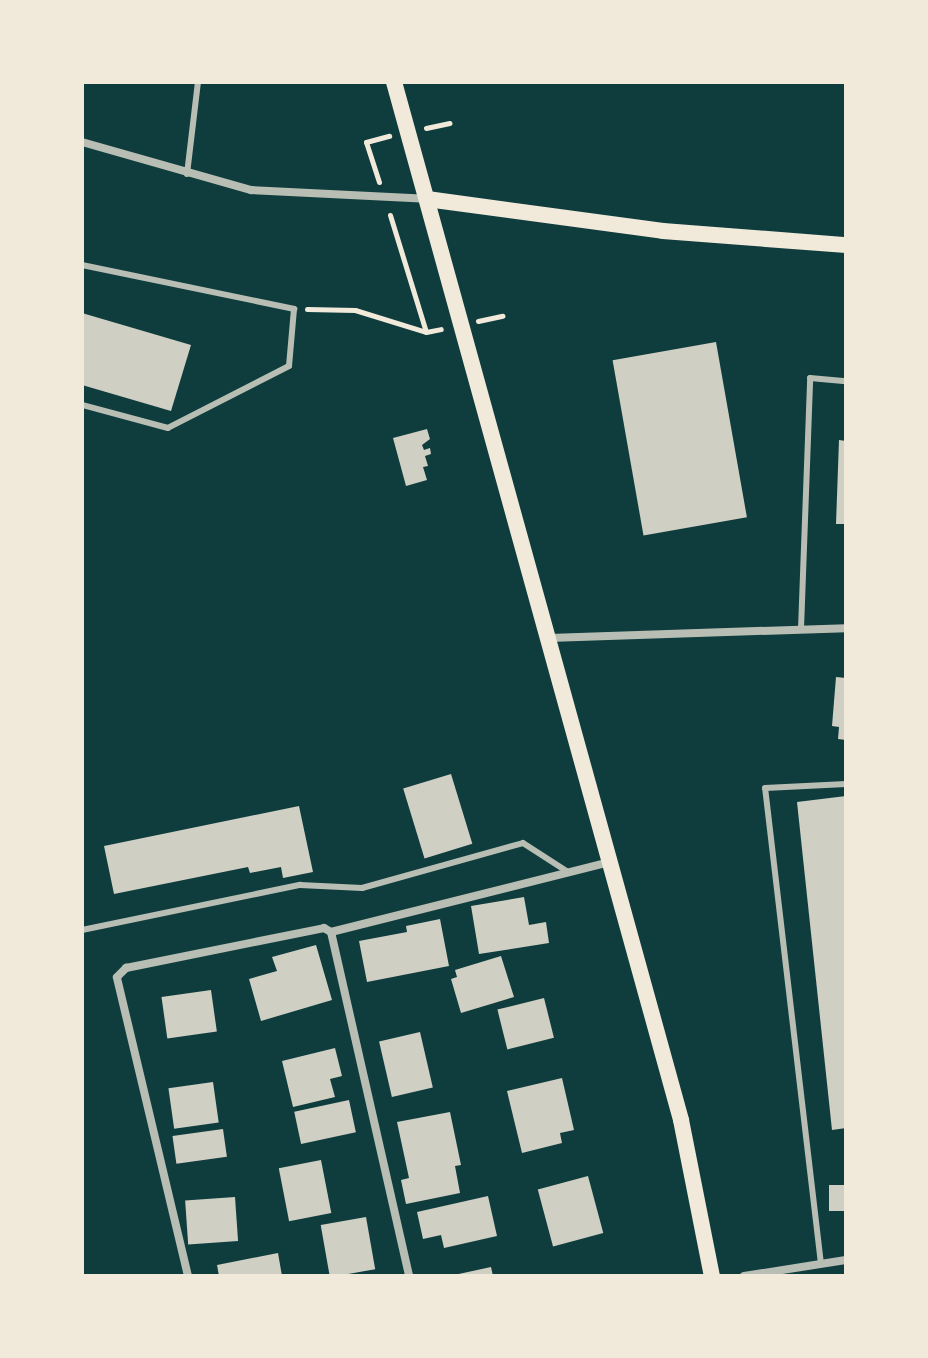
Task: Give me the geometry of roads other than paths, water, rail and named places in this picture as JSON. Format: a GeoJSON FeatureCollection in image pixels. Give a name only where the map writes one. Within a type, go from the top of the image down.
{"type":"FeatureCollection","features":[{"type":"Feature","properties":{"kind":"main road"},"geometry":{"type":"LineString","coordinates":[[394,82],[681,1120],[712,1276]]}},
{"type":"Feature","properties":{"kind":"main road"},"geometry":{"type":"LineString","coordinates":[[427,199],[663,231],[846,245]]}},
{"type":"Feature","properties":{"kind":"street"},"geometry":{"type":"LineString","coordinates":[[82,142],[251,190],[427,199]]}},
{"type":"Feature","properties":{"kind":"street"},"geometry":{"type":"LineString","coordinates":[[549,638],[846,628]]}},
{"type":"Feature","properties":{"kind":"street"},"geometry":{"type":"LineString","coordinates":[[188,1276],[117,977],[126,968],[324,928],[331,932],[609,862]]}},
{"type":"Feature","properties":{"kind":"street"},"geometry":{"type":"LineString","coordinates":[[331,932],[409,1276]]}},
{"type":"Feature","properties":{"kind":"street"},"geometry":{"type":"LineString","coordinates":[[744,1276],[846,1260]]}},
{"type":"Feature","properties":{"kind":"lane"},"geometry":{"type":"LineString","coordinates":[[187,174],[198,82]]}},
{"type":"Feature","properties":{"kind":"lane"},"geometry":{"type":"LineString","coordinates":[[82,265],[294,309],[289,366],[168,428],[82,405]]}},
{"type":"Feature","properties":{"kind":"lane"},"geometry":{"type":"LineString","coordinates":[[801,629],[810,378],[846,381]]}},
{"type":"Feature","properties":{"kind":"lane"},"geometry":{"type":"LineString","coordinates":[[821,1264],[765,788],[846,784]]}},
{"type":"Feature","properties":{"kind":"lane"},"geometry":{"type":"LineString","coordinates":[[82,930],[300,885],[362,888],[523,843],[568,872]]}}]}
